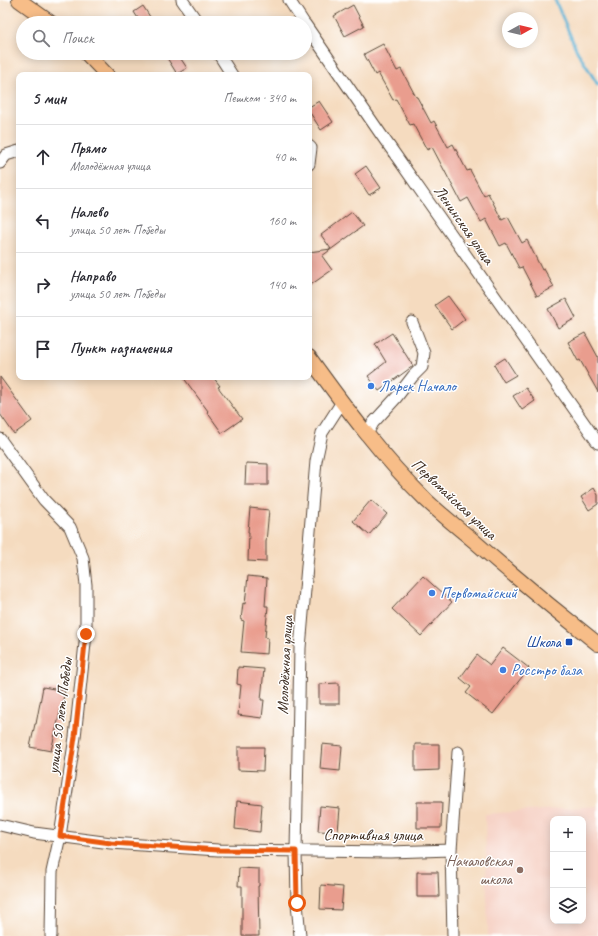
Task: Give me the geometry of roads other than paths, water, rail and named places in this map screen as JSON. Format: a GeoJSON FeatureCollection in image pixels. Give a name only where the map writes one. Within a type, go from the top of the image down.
{"type":"FeatureCollection","features":[{"type":"Feature","properties":{"kind":"main road"},"geometry":{"type":"LineString","coordinates":[[19,0],[41,16]]}},
{"type":"Feature","properties":{"kind":"main road"},"geometry":{"type":"LineString","coordinates":[[93,60],[105,72]]}},
{"type":"Feature","properties":{"kind":"main road","name":"Первомайская улица"},"geometry":{"type":"LineString","coordinates":[[312,361],[367,434],[426,500],[500,564],[598,644]]}},
{"type":"Feature","properties":{"kind":"street"},"geometry":{"type":"LineString","coordinates":[[182,0],[193,16]]}},
{"type":"Feature","properties":{"kind":"street","name":"Ленинская улица"},"geometry":{"type":"LineString","coordinates":[[288,0],[299,16]]}},
{"type":"Feature","properties":{"kind":"street","name":"Ленинская улица"},"geometry":{"type":"LineString","coordinates":[[312,34],[598,443]]}},
{"type":"Feature","properties":{"kind":"street"},"geometry":{"type":"LineString","coordinates":[[222,60],[230,72]]}},
{"type":"Feature","properties":{"kind":"street"},"geometry":{"type":"LineString","coordinates":[[0,162],[6,155],[16,152]]}},
{"type":"Feature","properties":{"kind":"street"},"geometry":{"type":"LineString","coordinates":[[367,434],[373,423],[422,367],[424,353],[412,322]]}},
{"type":"Feature","properties":{"kind":"street","name":"Молодёжная улица"},"geometry":{"type":"LineString","coordinates":[[300,936],[297,903],[296,851],[300,648],[316,461],[322,433],[342,402]]}},
{"type":"Feature","properties":{"kind":"street","name":"улица 50 лет Победы"},"geometry":{"type":"LineString","coordinates":[[0,442],[44,500],[70,527],[83,558],[86,585],[86,634],[75,737],[60,836],[52,872],[51,936]]}},
{"type":"Feature","properties":{"kind":"street"},"geometry":{"type":"LineString","coordinates":[[453,936],[451,850],[458,752]]}},
{"type":"Feature","properties":{"kind":"street"},"geometry":{"type":"LineString","coordinates":[[0,825],[34,833],[111,843],[218,850],[296,851]]}},
{"type":"Feature","properties":{"kind":"street","name":"Спортивная улица"},"geometry":{"type":"LineString","coordinates":[[296,851],[390,852],[451,850]]}},
{"type":"Feature","properties":{"kind":"waterway"},"geometry":{"type":"LineString","coordinates":[[555,0],[577,51],[598,85]]}},
{"type":"Feature","properties":{"kind":"place","name":"Ларек Начало"},"geometry":{"type":"Point","coordinates":[371,386]}},
{"type":"Feature","properties":{"kind":"place","name":"Первомайский"},"geometry":{"type":"Point","coordinates":[432,593]}},
{"type":"Feature","properties":{"kind":"place","name":"Школа"},"geometry":{"type":"Point","coordinates":[569,642]}},
{"type":"Feature","properties":{"kind":"place","name":"Росстро база"},"geometry":{"type":"Point","coordinates":[503,670]}},
{"type":"Feature","properties":{"kind":"place","name":"Началовская школа"},"geometry":{"type":"Point","coordinates":[520,870]}}]}
